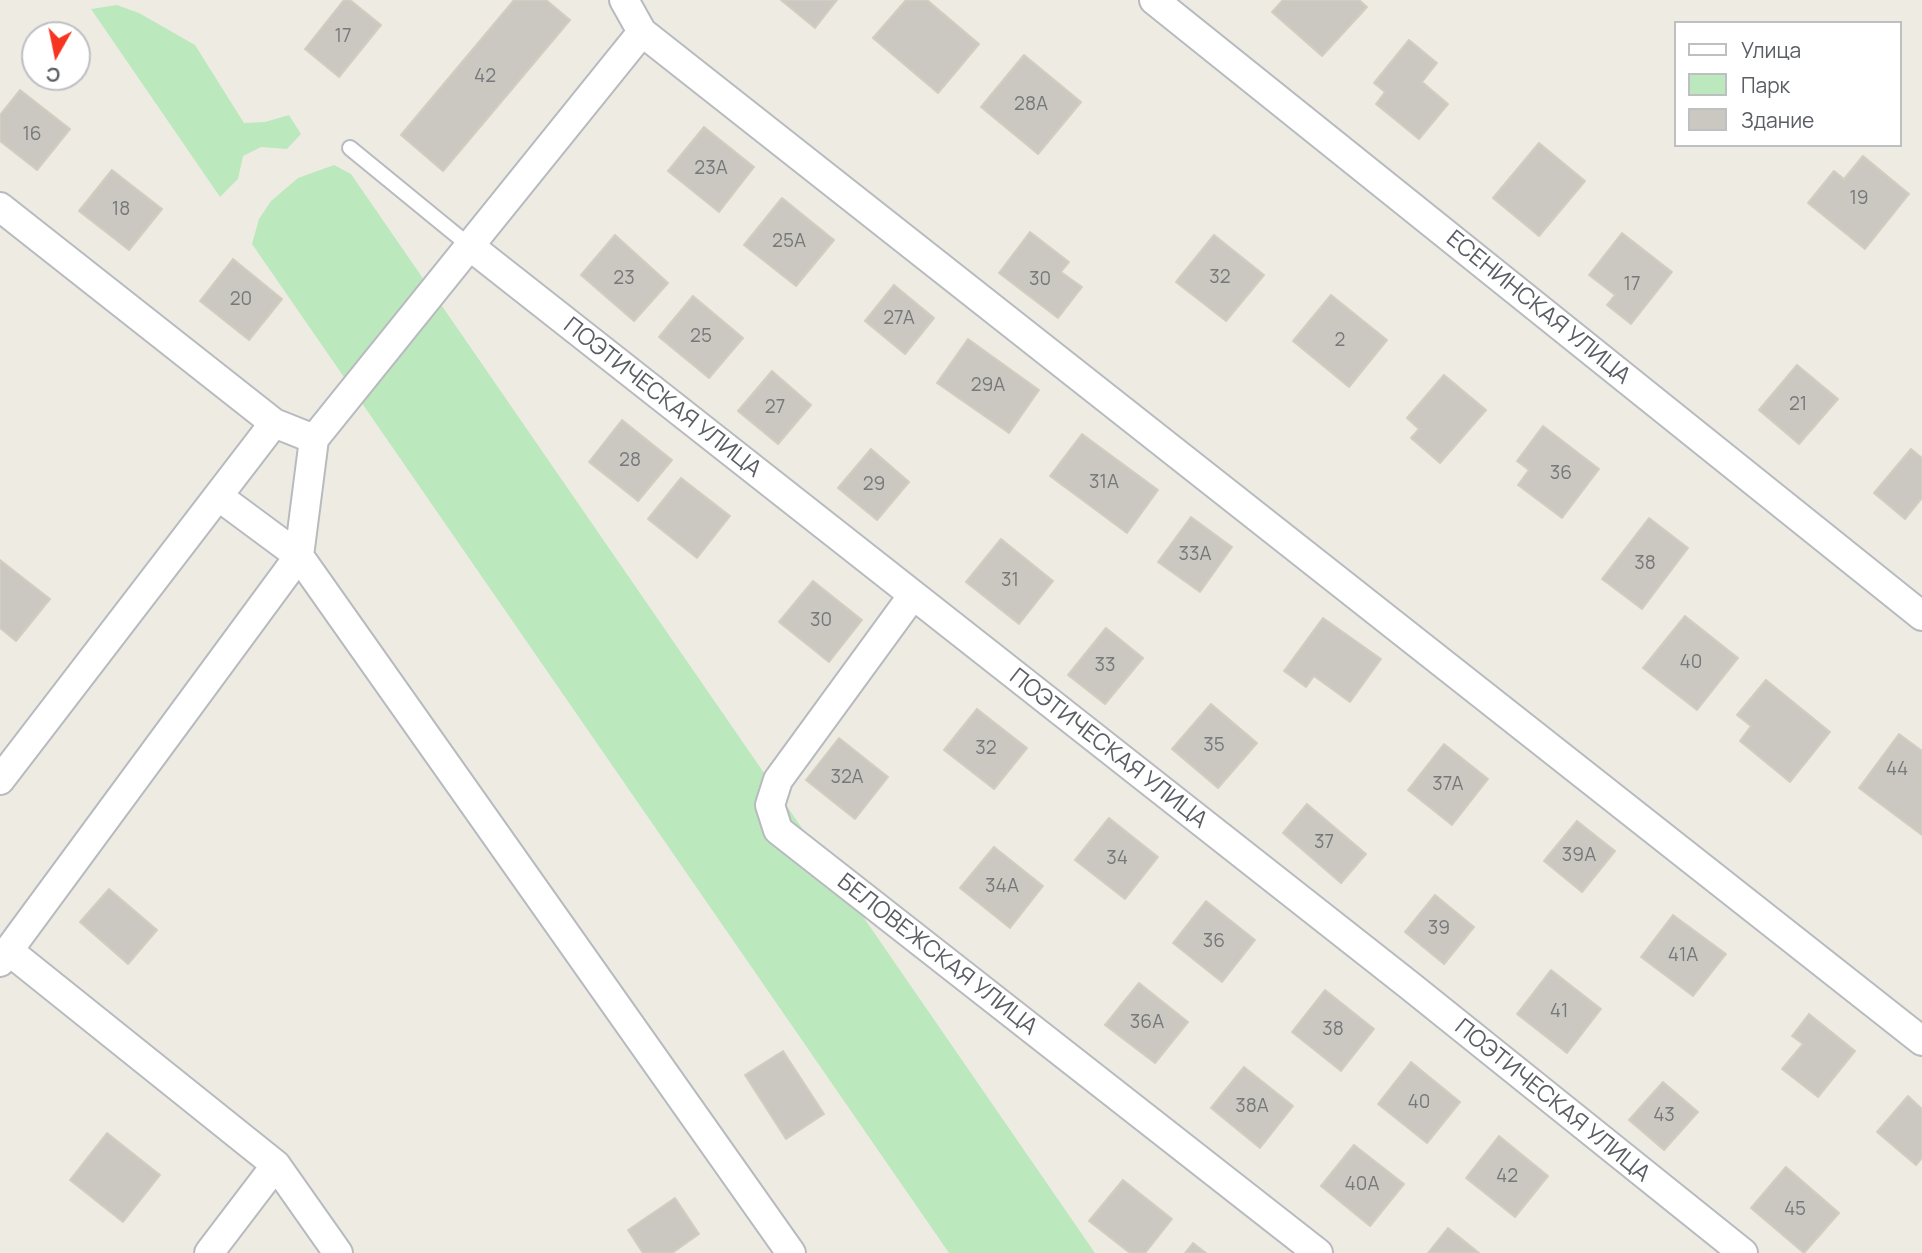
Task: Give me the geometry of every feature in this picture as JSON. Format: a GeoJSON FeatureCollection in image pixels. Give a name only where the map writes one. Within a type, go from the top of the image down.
{"type":"FeatureCollection","features":[{"type":"Feature","properties":{"kind":"street"},"geometry":{"type":"LineString","coordinates":[[624,0],[642,32],[1922,1041]]}},
{"type":"Feature","properties":{"kind":"street","name":"ЕСЕНИНСКАЯ УЛИЦА"},"geometry":{"type":"LineString","coordinates":[[1154,0],[1922,617]]}},
{"type":"Feature","properties":{"kind":"street"},"geometry":{"type":"LineString","coordinates":[[338,1253],[276,1165],[4,957],[299,556],[314,439],[642,32]]}},
{"type":"Feature","properties":{"kind":"street"},"geometry":{"type":"LineString","coordinates":[[0,207],[274,423],[314,439]]}},
{"type":"Feature","properties":{"kind":"street","name":"ПОЭТИЧЕСКАЯ УЛИЦА"},"geometry":{"type":"LineString","coordinates":[[471,247],[1409,985],[1743,1253]]}},
{"type":"Feature","properties":{"kind":"street"},"geometry":{"type":"LineString","coordinates":[[0,780],[274,423]]}},
{"type":"Feature","properties":{"kind":"street"},"geometry":{"type":"LineString","coordinates":[[218,496],[299,556],[791,1253]]}},
{"type":"Feature","properties":{"kind":"street","name":"БЕЛОВЕЖСКАЯ УЛИЦА"},"geometry":{"type":"LineString","coordinates":[[913,595],[778,780],[770,804],[778,830],[1318,1253]]}},
{"type":"Feature","properties":{"kind":"street"},"geometry":{"type":"LineString","coordinates":[[209,1253],[276,1165]]}},
{"type":"Feature","properties":{"kind":"lane"},"geometry":{"type":"LineString","coordinates":[[350,148],[471,247]]}},
{"type":"Feature","properties":{"kind":"green space"},"geometry":{"type":"Polygon","coordinates":[[[117,5],[139,13],[195,45],[244,123],[265,122],[289,115],[301,134],[287,149],[261,147],[243,156],[238,179],[220,197],[91,9],[117,5]]]}},
{"type":"Feature","properties":{"kind":"green space"},"geometry":{"type":"Polygon","coordinates":[[[334,165],[351,174],[1095,1253],[949,1253],[252,244],[259,219],[271,201],[298,178],[334,165]]]}},
{"type":"Feature","properties":{"kind":"building"},"geometry":{"type":"Polygon","coordinates":[[[344,0],[350,0],[381,25],[339,77],[305,49],[344,0]]]}},
{"type":"Feature","properties":{"kind":"building"},"geometry":{"type":"Polygon","coordinates":[[[514,0],[546,0],[570,20],[443,171],[401,135],[514,0]]]}},
{"type":"Feature","properties":{"kind":"building"},"geometry":{"type":"Polygon","coordinates":[[[781,0],[837,0],[815,28],[781,0]]]}},
{"type":"Feature","properties":{"kind":"building"},"geometry":{"type":"Polygon","coordinates":[[[906,0],[927,0],[979,44],[938,93],[873,38],[906,0]]]}},
{"type":"Feature","properties":{"kind":"building"},"geometry":{"type":"Polygon","coordinates":[[[1283,0],[1359,0],[1367,7],[1322,56],[1272,12],[1283,0]]]}},
{"type":"Feature","properties":{"kind":"building"},"geometry":{"type":"Polygon","coordinates":[[[1409,40],[1437,63],[1422,82],[1448,104],[1419,139],[1376,104],[1385,92],[1374,83],[1409,40]]]}},
{"type":"Feature","properties":{"kind":"building"},"geometry":{"type":"Polygon","coordinates":[[[1024,55],[1081,102],[1038,154],[981,107],[1024,55]]]}},
{"type":"Feature","properties":{"kind":"building"},"geometry":{"type":"Polygon","coordinates":[[[20,90],[70,129],[37,170],[0,141],[0,115],[20,90]]]}},
{"type":"Feature","properties":{"kind":"building"},"geometry":{"type":"Polygon","coordinates":[[[704,127],[754,167],[719,212],[668,171],[704,127]]]}},
{"type":"Feature","properties":{"kind":"building"},"geometry":{"type":"Polygon","coordinates":[[[1539,143],[1585,181],[1539,236],[1493,198],[1539,143]]]}},
{"type":"Feature","properties":{"kind":"building"},"geometry":{"type":"Polygon","coordinates":[[[1863,156],[1909,194],[1865,249],[1808,203],[1834,171],[1844,179],[1863,156]]]}},
{"type":"Feature","properties":{"kind":"building"},"geometry":{"type":"Polygon","coordinates":[[[112,170],[162,209],[129,250],[79,211],[112,170]]]}},
{"type":"Feature","properties":{"kind":"building"},"geometry":{"type":"Polygon","coordinates":[[[782,198],[834,240],[796,286],[744,245],[782,198]]]}},
{"type":"Feature","properties":{"kind":"building"},"geometry":{"type":"Polygon","coordinates":[[[1030,232],[1069,262],[1061,272],[1082,287],[1058,318],[999,273],[1030,232]]]}},
{"type":"Feature","properties":{"kind":"building"},"geometry":{"type":"Polygon","coordinates":[[[1622,233],[1672,272],[1631,324],[1607,305],[1615,295],[1589,275],[1622,233]]]}},
{"type":"Feature","properties":{"kind":"building"},"geometry":{"type":"Polygon","coordinates":[[[615,235],[668,283],[634,321],[581,275],[615,235]]]}},
{"type":"Feature","properties":{"kind":"building"},"geometry":{"type":"Polygon","coordinates":[[[1214,235],[1264,275],[1226,321],[1176,282],[1214,235]]]}},
{"type":"Feature","properties":{"kind":"building"},"geometry":{"type":"Polygon","coordinates":[[[233,259],[282,299],[249,340],[200,301],[233,259]]]}},
{"type":"Feature","properties":{"kind":"building"},"geometry":{"type":"Polygon","coordinates":[[[894,285],[934,318],[905,354],[865,321],[894,285]]]}},
{"type":"Feature","properties":{"kind":"building"},"geometry":{"type":"Polygon","coordinates":[[[1331,295],[1387,340],[1349,387],[1293,341],[1331,295]]]}},
{"type":"Feature","properties":{"kind":"building"},"geometry":{"type":"Polygon","coordinates":[[[693,296],[743,338],[709,378],[659,337],[693,296]]]}},
{"type":"Feature","properties":{"kind":"building"},"geometry":{"type":"Polygon","coordinates":[[[968,339],[1039,390],[1009,433],[937,383],[968,339]]]}},
{"type":"Feature","properties":{"kind":"building"},"geometry":{"type":"Polygon","coordinates":[[[1797,365],[1838,399],[1799,444],[1759,410],[1797,365]]]}},
{"type":"Feature","properties":{"kind":"building"},"geometry":{"type":"Polygon","coordinates":[[[772,371],[811,405],[778,444],[738,411],[772,371]]]}},
{"type":"Feature","properties":{"kind":"building"},"geometry":{"type":"Polygon","coordinates":[[[1444,375],[1486,410],[1440,463],[1411,438],[1419,429],[1407,418],[1444,375]]]}},
{"type":"Feature","properties":{"kind":"building"},"geometry":{"type":"Polygon","coordinates":[[[622,420],[672,460],[638,501],[589,462],[622,420]]]}},
{"type":"Feature","properties":{"kind":"building"},"geometry":{"type":"Polygon","coordinates":[[[1543,426],[1599,469],[1562,518],[1518,485],[1529,470],[1517,461],[1543,426]]]}},
{"type":"Feature","properties":{"kind":"building"},"geometry":{"type":"Polygon","coordinates":[[[1082,434],[1158,490],[1127,533],[1050,476],[1082,434]]]}},
{"type":"Feature","properties":{"kind":"building"},"geometry":{"type":"Polygon","coordinates":[[[871,449],[909,482],[877,520],[838,488],[871,449]]]}},
{"type":"Feature","properties":{"kind":"building"},"geometry":{"type":"Polygon","coordinates":[[[1911,449],[1922,458],[1922,498],[1905,519],[1874,493],[1911,449]]]}},
{"type":"Feature","properties":{"kind":"building"},"geometry":{"type":"Polygon","coordinates":[[[681,478],[730,516],[697,558],[648,519],[681,478]]]}},
{"type":"Feature","properties":{"kind":"building"},"geometry":{"type":"Polygon","coordinates":[[[1191,517],[1232,547],[1200,592],[1158,562],[1191,517]]]}},
{"type":"Feature","properties":{"kind":"building"},"geometry":{"type":"Polygon","coordinates":[[[1649,518],[1688,548],[1642,609],[1602,579],[1649,518]]]}},
{"type":"Feature","properties":{"kind":"building"},"geometry":{"type":"Polygon","coordinates":[[[1001,539],[1053,581],[1019,624],[966,582],[1001,539]]]}},
{"type":"Feature","properties":{"kind":"building"},"geometry":{"type":"Polygon","coordinates":[[[0,560],[50,599],[16,641],[0,628],[0,560]]]}},
{"type":"Feature","properties":{"kind":"building"},"geometry":{"type":"Polygon","coordinates":[[[813,581],[862,620],[829,662],[779,622],[813,581]]]}},
{"type":"Feature","properties":{"kind":"building"},"geometry":{"type":"Polygon","coordinates":[[[1685,616],[1738,658],[1697,710],[1643,668],[1685,616]]]}},
{"type":"Feature","properties":{"kind":"building"},"geometry":{"type":"Polygon","coordinates":[[[1323,618],[1381,659],[1350,702],[1314,676],[1306,687],[1284,671],[1323,618]]]}},
{"type":"Feature","properties":{"kind":"building"},"geometry":{"type":"Polygon","coordinates":[[[1106,628],[1143,658],[1105,704],[1068,675],[1106,628]]]}},
{"type":"Feature","properties":{"kind":"building"},"geometry":{"type":"Polygon","coordinates":[[[1766,680],[1830,732],[1790,782],[1740,741],[1751,726],[1737,715],[1766,680]]]}},
{"type":"Feature","properties":{"kind":"building"},"geometry":{"type":"Polygon","coordinates":[[[1211,704],[1257,743],[1218,788],[1172,749],[1211,704]]]}},
{"type":"Feature","properties":{"kind":"building"},"geometry":{"type":"Polygon","coordinates":[[[977,709],[1027,748],[994,789],[944,750],[977,709]]]}},
{"type":"Feature","properties":{"kind":"building"},"geometry":{"type":"Polygon","coordinates":[[[1899,734],[1922,751],[1922,835],[1859,788],[1899,734]]]}},
{"type":"Feature","properties":{"kind":"building"},"geometry":{"type":"Polygon","coordinates":[[[839,738],[888,777],[855,819],[806,780],[839,738]]]}},
{"type":"Feature","properties":{"kind":"building"},"geometry":{"type":"Polygon","coordinates":[[[1444,744],[1488,779],[1452,825],[1408,790],[1444,744]]]}},
{"type":"Feature","properties":{"kind":"building"},"geometry":{"type":"Polygon","coordinates":[[[1307,804],[1366,854],[1341,883],[1283,833],[1307,804]]]}},
{"type":"Feature","properties":{"kind":"building"},"geometry":{"type":"Polygon","coordinates":[[[1109,818],[1158,857],[1125,899],[1075,860],[1109,818]]]}},
{"type":"Feature","properties":{"kind":"building"},"geometry":{"type":"Polygon","coordinates":[[[1577,821],[1615,851],[1582,892],[1544,861],[1577,821]]]}},
{"type":"Feature","properties":{"kind":"building"},"geometry":{"type":"Polygon","coordinates":[[[994,847],[1043,886],[1010,928],[960,888],[994,847]]]}},
{"type":"Feature","properties":{"kind":"building"},"geometry":{"type":"Polygon","coordinates":[[[109,889],[157,930],[128,964],[80,922],[109,889]]]}},
{"type":"Feature","properties":{"kind":"building"},"geometry":{"type":"Polygon","coordinates":[[[1435,895],[1474,927],[1444,964],[1405,932],[1435,895]]]}},
{"type":"Feature","properties":{"kind":"building"},"geometry":{"type":"Polygon","coordinates":[[[1206,901],[1255,940],[1222,982],[1173,943],[1206,901]]]}},
{"type":"Feature","properties":{"kind":"building"},"geometry":{"type":"Polygon","coordinates":[[[1673,915],[1726,954],[1693,996],[1641,957],[1673,915]]]}},
{"type":"Feature","properties":{"kind":"building"},"geometry":{"type":"Polygon","coordinates":[[[1551,970],[1601,1009],[1567,1053],[1517,1014],[1551,970]]]}},
{"type":"Feature","properties":{"kind":"building"},"geometry":{"type":"Polygon","coordinates":[[[1139,983],[1188,1022],[1155,1063],[1105,1025],[1139,983]]]}},
{"type":"Feature","properties":{"kind":"building"},"geometry":{"type":"Polygon","coordinates":[[[1325,990],[1374,1029],[1341,1071],[1292,1032],[1325,990]]]}},
{"type":"Feature","properties":{"kind":"building"},"geometry":{"type":"Polygon","coordinates":[[[1809,1014],[1855,1051],[1818,1097],[1782,1069],[1803,1044],[1792,1036],[1809,1014]]]}},
{"type":"Feature","properties":{"kind":"building"},"geometry":{"type":"Polygon","coordinates":[[[783,1051],[824,1114],[786,1139],[745,1075],[783,1051]]]}},
{"type":"Feature","properties":{"kind":"building"},"geometry":{"type":"Polygon","coordinates":[[[1411,1062],[1460,1102],[1427,1143],[1378,1104],[1411,1062]]]}},
{"type":"Feature","properties":{"kind":"building"},"geometry":{"type":"Polygon","coordinates":[[[1244,1067],[1293,1106],[1260,1148],[1211,1108],[1244,1067]]]}},
{"type":"Feature","properties":{"kind":"building"},"geometry":{"type":"Polygon","coordinates":[[[1663,1082],[1698,1112],[1664,1150],[1629,1120],[1663,1082]]]}},
{"type":"Feature","properties":{"kind":"building"},"geometry":{"type":"Polygon","coordinates":[[[1908,1096],[1922,1109],[1922,1158],[1916,1165],[1877,1132],[1908,1096]]]}},
{"type":"Feature","properties":{"kind":"building"},"geometry":{"type":"Polygon","coordinates":[[[107,1133],[160,1175],[123,1222],[70,1180],[107,1133]]]}},
{"type":"Feature","properties":{"kind":"building"},"geometry":{"type":"Polygon","coordinates":[[[1499,1136],[1548,1176],[1515,1217],[1466,1178],[1499,1136]]]}},
{"type":"Feature","properties":{"kind":"building"},"geometry":{"type":"Polygon","coordinates":[[[1354,1145],[1404,1184],[1370,1226],[1321,1186],[1354,1145]]]}},
{"type":"Feature","properties":{"kind":"building"},"geometry":{"type":"Polygon","coordinates":[[[1786,1167],[1839,1213],[1804,1253],[1751,1208],[1786,1167]]]}},
{"type":"Feature","properties":{"kind":"building"},"geometry":{"type":"Polygon","coordinates":[[[1123,1180],[1172,1219],[1145,1253],[1130,1253],[1089,1221],[1123,1180]]]}},
{"type":"Feature","properties":{"kind":"building"},"geometry":{"type":"Polygon","coordinates":[[[675,1198],[699,1234],[672,1253],[643,1253],[628,1230],[675,1198]]]}},
{"type":"Feature","properties":{"kind":"building"},"geometry":{"type":"Polygon","coordinates":[[[1448,1228],[1479,1253],[1428,1253],[1448,1228]]]}},
{"type":"Feature","properties":{"kind":"building"},"geometry":{"type":"Polygon","coordinates":[[[1193,1243],[1206,1253],[1185,1253],[1193,1243]]]}}]}
